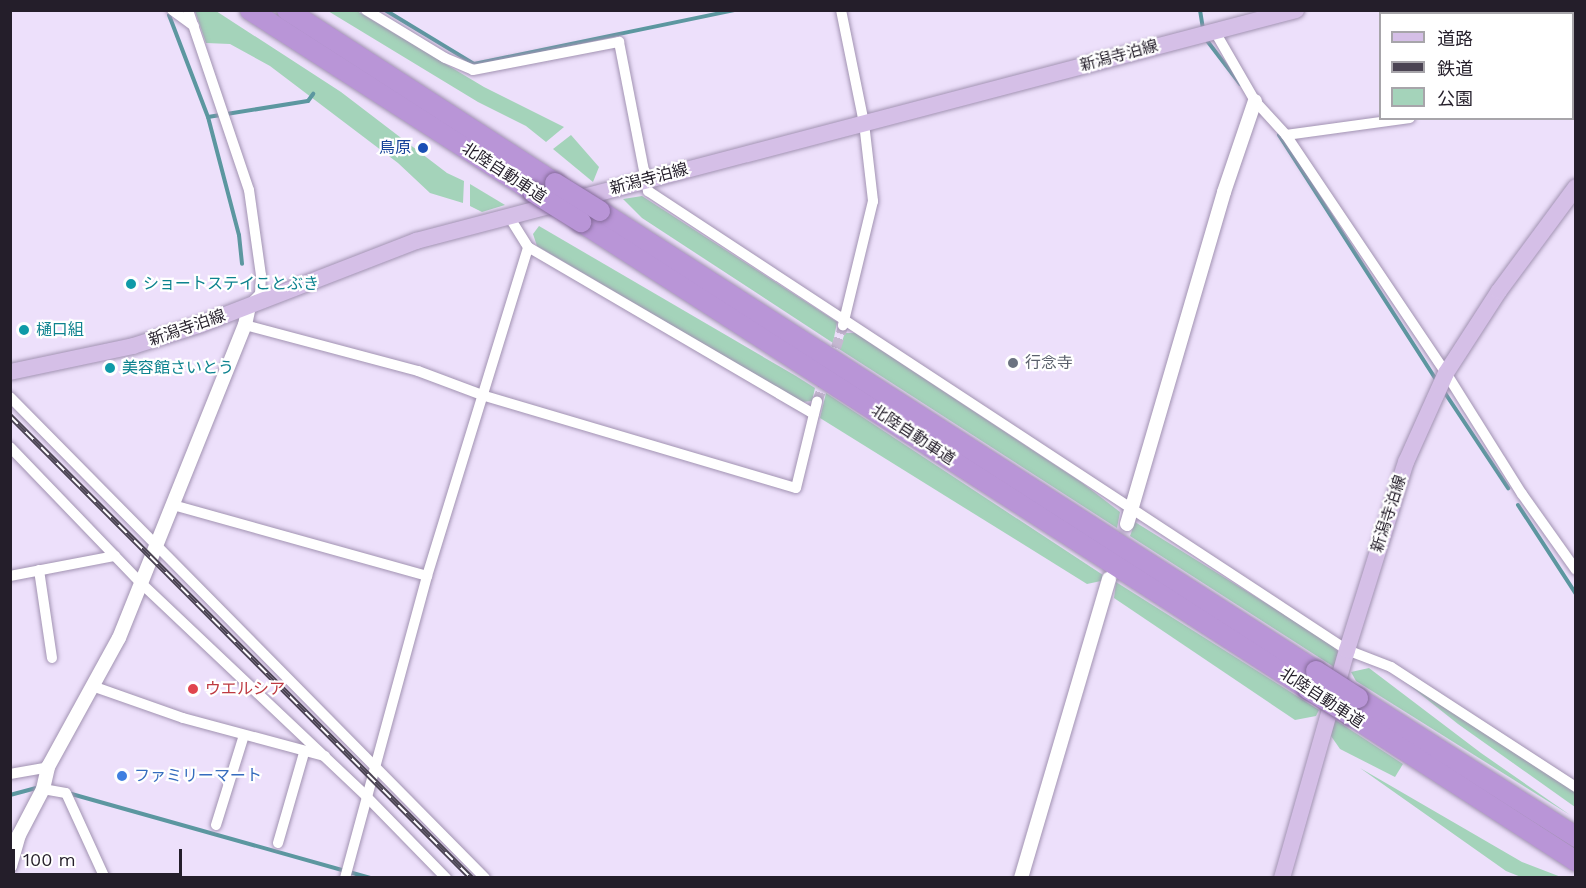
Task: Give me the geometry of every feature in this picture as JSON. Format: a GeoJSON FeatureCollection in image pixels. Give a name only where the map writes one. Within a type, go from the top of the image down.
{"type":"FeatureCollection","features":[{"type":"Feature","properties":{"kind":"highway","name":"北陸自動車道"},"geometry":{"type":"LineString","coordinates":[[250,10],[1308,689],[1354,707],[1575,837]]}},
{"type":"Feature","properties":{"kind":"highway","name":"北陸自動車道"},"geometry":{"type":"LineString","coordinates":[[286,10],[1316,671],[1354,707],[1438,772],[1575,861]]}},
{"type":"Feature","properties":{"kind":"highway"},"geometry":{"type":"LineString","coordinates":[[1438,772],[1575,868]]}},
{"type":"Feature","properties":{"kind":"main road","name":"新潟寺泊線"},"geometry":{"type":"LineString","coordinates":[[10,372],[133,346],[249,306],[416,241],[1296,10]]}},
{"type":"Feature","properties":{"kind":"main road","name":"新潟寺泊線"},"geometry":{"type":"LineString","coordinates":[[1282,878],[1394,493],[1446,374],[1499,291],[1575,187]]}},
{"type":"Feature","properties":{"kind":"street"},"geometry":{"type":"LineString","coordinates":[[172,10],[194,26]]}},
{"type":"Feature","properties":{"kind":"street"},"geometry":{"type":"LineString","coordinates":[[10,866],[15,836],[44,789],[48,767],[95,687],[157,546],[245,325],[249,306],[260,294],[261,275],[249,190],[188,10]]}},
{"type":"Feature","properties":{"kind":"street"},"geometry":{"type":"LineString","coordinates":[[366,10],[444,58],[473,70],[619,42],[648,191],[791,282],[843,324],[1129,517],[1347,650],[1391,667],[1575,787]]}},
{"type":"Feature","properties":{"kind":"street"},"geometry":{"type":"LineString","coordinates":[[841,10],[864,123],[873,201],[865,248],[843,324]]}},
{"type":"Feature","properties":{"kind":"street"},"geometry":{"type":"LineString","coordinates":[[1214,30],[1255,101],[1286,135],[1446,374],[1522,494],[1575,570]]}},
{"type":"Feature","properties":{"kind":"street"},"geometry":{"type":"LineString","coordinates":[[1129,517],[1219,208],[1255,101]]}},
{"type":"Feature","properties":{"kind":"street"},"geometry":{"type":"LineString","coordinates":[[1286,135],[1395,120]]}},
{"type":"Feature","properties":{"kind":"street"},"geometry":{"type":"LineString","coordinates":[[510,218],[528,248],[814,414]]}},
{"type":"Feature","properties":{"kind":"street"},"geometry":{"type":"LineString","coordinates":[[345,878],[427,576],[485,396],[528,248]]}},
{"type":"Feature","properties":{"kind":"street"},"geometry":{"type":"LineString","coordinates":[[245,325],[418,371],[485,396],[796,488],[818,402]]}},
{"type":"Feature","properties":{"kind":"street"},"geometry":{"type":"LineString","coordinates":[[10,397],[485,878]]}},
{"type":"Feature","properties":{"kind":"street"},"geometry":{"type":"LineString","coordinates":[[10,447],[141,583],[325,756],[446,878]]}},
{"type":"Feature","properties":{"kind":"street"},"geometry":{"type":"LineString","coordinates":[[173,505],[427,576]]}},
{"type":"Feature","properties":{"kind":"street"},"geometry":{"type":"LineString","coordinates":[[10,576],[115,556]]}},
{"type":"Feature","properties":{"kind":"street"},"geometry":{"type":"LineString","coordinates":[[39,570],[52,658]]}},
{"type":"Feature","properties":{"kind":"street"},"geometry":{"type":"LineString","coordinates":[[1020,878],[1109,579]]}},
{"type":"Feature","properties":{"kind":"street"},"geometry":{"type":"LineString","coordinates":[[95,687],[244,735],[304,753],[325,756]]}},
{"type":"Feature","properties":{"kind":"street"},"geometry":{"type":"LineString","coordinates":[[216,825],[244,735]]}},
{"type":"Feature","properties":{"kind":"street"},"geometry":{"type":"LineString","coordinates":[[278,843],[304,753]]}},
{"type":"Feature","properties":{"kind":"street"},"geometry":{"type":"LineString","coordinates":[[10,774],[48,767]]}},
{"type":"Feature","properties":{"kind":"street"},"geometry":{"type":"LineString","coordinates":[[44,789],[66,793],[105,878]]}},
{"type":"Feature","properties":{"kind":"green space"},"geometry":{"type":"Polygon","coordinates":[[[195,11],[216,11],[341,92],[447,173],[464,181],[463,203],[430,193],[398,163],[270,66],[230,44],[206,43],[195,11]]]}},
{"type":"Feature","properties":{"kind":"green space"},"geometry":{"type":"Polygon","coordinates":[[[328,11],[357,11],[484,87],[564,127],[546,142],[526,126],[478,102],[328,11]]]}},
{"type":"Feature","properties":{"kind":"green space"},"geometry":{"type":"Polygon","coordinates":[[[571,135],[599,167],[593,182],[553,149],[571,135]]]}},
{"type":"Feature","properties":{"kind":"green space"},"geometry":{"type":"Polygon","coordinates":[[[470,184],[505,205],[482,212],[470,206],[470,184]]]}},
{"type":"Feature","properties":{"kind":"green space"},"geometry":{"type":"Polygon","coordinates":[[[642,196],[837,322],[833,343],[642,218],[623,199],[642,196]]]}},
{"type":"Feature","properties":{"kind":"green space"},"geometry":{"type":"Polygon","coordinates":[[[539,226],[815,388],[812,401],[802,402],[537,246],[533,234],[539,226]]]}},
{"type":"Feature","properties":{"kind":"green space"},"geometry":{"type":"Polygon","coordinates":[[[845,333],[855,333],[1081,482],[1120,512],[1117,528],[839,349],[845,333]]]}},
{"type":"Feature","properties":{"kind":"green space"},"geometry":{"type":"Polygon","coordinates":[[[826,393],[1103,575],[1101,581],[1087,584],[820,418],[826,393]]]}},
{"type":"Feature","properties":{"kind":"green space"},"geometry":{"type":"Polygon","coordinates":[[[1135,522],[1330,643],[1338,652],[1334,667],[1130,536],[1135,522]]]}},
{"type":"Feature","properties":{"kind":"green space"},"geometry":{"type":"Polygon","coordinates":[[[1116,582],[1319,710],[1316,716],[1295,720],[1114,598],[1116,582]]]}},
{"type":"Feature","properties":{"kind":"green space"},"geometry":{"type":"Polygon","coordinates":[[[1369,668],[1481,753],[1570,815],[1356,681],[1351,672],[1369,668]]]}},
{"type":"Feature","properties":{"kind":"green space"},"geometry":{"type":"Polygon","coordinates":[[[1404,681],[1575,791],[1575,807],[1458,724],[1404,681]]]}},
{"type":"Feature","properties":{"kind":"green space"},"geometry":{"type":"Polygon","coordinates":[[[1334,719],[1403,764],[1395,777],[1340,749],[1331,736],[1334,719]]]}},
{"type":"Feature","properties":{"kind":"green space"},"geometry":{"type":"Polygon","coordinates":[[[1360,768],[1522,862],[1561,877],[1521,877],[1506,871],[1360,768]]]}},
{"type":"Feature","properties":{"kind":"waterway"},"geometry":{"type":"LineString","coordinates":[[385,10],[474,64],[735,10]]}},
{"type":"Feature","properties":{"kind":"waterway"},"geometry":{"type":"LineString","coordinates":[[1200,10],[1203,30]]}},
{"type":"Feature","properties":{"kind":"waterway"},"geometry":{"type":"LineString","coordinates":[[169,15],[208,117],[239,235],[242,264]]}},
{"type":"Feature","properties":{"kind":"waterway"},"geometry":{"type":"LineString","coordinates":[[1205,38],[1240,84]]}},
{"type":"Feature","properties":{"kind":"waterway"},"geometry":{"type":"LineString","coordinates":[[208,117],[308,101],[313,94]]}},
{"type":"Feature","properties":{"kind":"waterway"},"geometry":{"type":"LineString","coordinates":[[1279,135],[1437,381]]}},
{"type":"Feature","properties":{"kind":"waterway"},"geometry":{"type":"LineString","coordinates":[[1443,390],[1508,488]]}},
{"type":"Feature","properties":{"kind":"waterway"},"geometry":{"type":"LineString","coordinates":[[1518,505],[1576,594]]}},
{"type":"Feature","properties":{"kind":"waterway"},"geometry":{"type":"LineString","coordinates":[[10,795],[40,787]]}},
{"type":"Feature","properties":{"kind":"waterway"},"geometry":{"type":"LineString","coordinates":[[68,793],[371,878]]}},
{"type":"Feature","properties":{"kind":"tunnel"},"geometry":{"type":"LineString","coordinates":[[831,362],[843,328]]}},
{"type":"Feature","properties":{"kind":"tunnel"},"geometry":{"type":"LineString","coordinates":[[817,402],[826,377]]}},
{"type":"Feature","properties":{"kind":"railway"},"geometry":{"type":"LineString","coordinates":[[10,416],[471,878]]}},
{"type":"Feature","properties":{"kind":"place","name":"鳥原"},"geometry":{"type":"Point","coordinates":[423,148]}},
{"type":"Feature","properties":{"kind":"place","name":"ショートステイことぶき"},"geometry":{"type":"Point","coordinates":[131,284]}},
{"type":"Feature","properties":{"kind":"place","name":"樋口組"},"geometry":{"type":"Point","coordinates":[24,330]}},
{"type":"Feature","properties":{"kind":"place","name":"行念寺"},"geometry":{"type":"Point","coordinates":[1013,363]}},
{"type":"Feature","properties":{"kind":"place","name":"美容館さいとう"},"geometry":{"type":"Point","coordinates":[110,368]}},
{"type":"Feature","properties":{"kind":"place","name":"ウエルシア"},"geometry":{"type":"Point","coordinates":[193,689]}},
{"type":"Feature","properties":{"kind":"place","name":"ファミリーマート"},"geometry":{"type":"Point","coordinates":[122,776]}}]}
